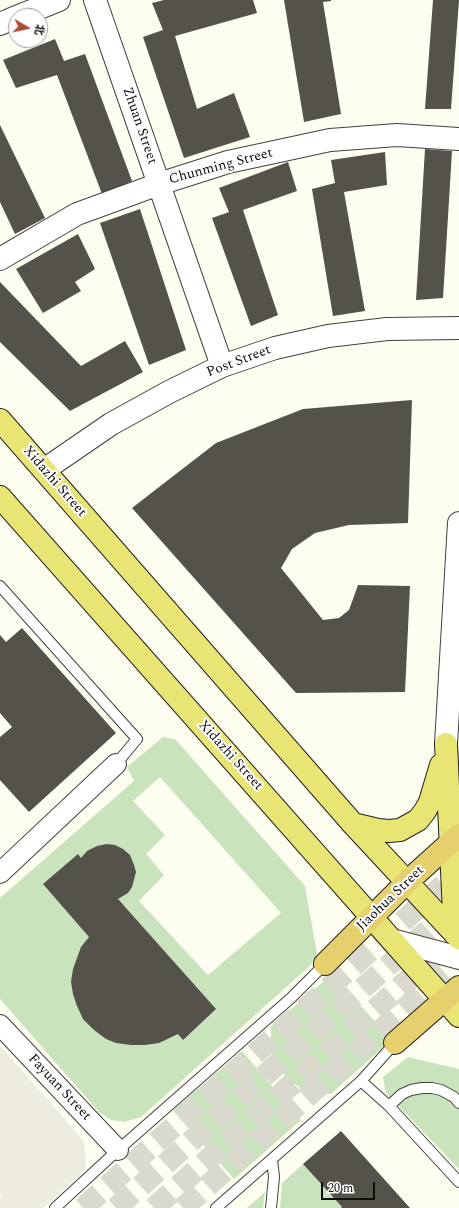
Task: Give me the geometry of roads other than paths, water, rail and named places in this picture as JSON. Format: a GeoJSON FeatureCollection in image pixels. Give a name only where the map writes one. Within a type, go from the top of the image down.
{"type":"FeatureCollection","features":[{"type":"Feature","properties":{"kind":"highway","name":"Jiaohua Street"},"geometry":{"type":"LineString","coordinates":[[325,964],[407,882],[455,839]]}},
{"type":"Feature","properties":{"kind":"highway"},"geometry":{"type":"LineString","coordinates":[[396,1043],[452,993]]}},
{"type":"Feature","properties":{"kind":"main road","name":"Xidazhi Street"},"geometry":{"type":"LineString","coordinates":[[0,420],[353,824],[457,936]]}},
{"type":"Feature","properties":{"kind":"main road","name":"Xidazhi Street"},"geometry":{"type":"LineString","coordinates":[[0,497],[392,940],[452,993],[459,1016]]}},
{"type":"Feature","properties":{"kind":"main road"},"geometry":{"type":"LineString","coordinates":[[353,824],[389,831],[400,830],[418,820],[430,802],[446,744]]}},
{"type":"Feature","properties":{"kind":"main road"},"geometry":{"type":"LineString","coordinates":[[446,744],[455,839],[457,936]]}},
{"type":"Feature","properties":{"kind":"street"},"geometry":{"type":"LineString","coordinates":[[39,8],[59,0]]}},
{"type":"Feature","properties":{"kind":"street","name":"Zhuan Street"},"geometry":{"type":"LineString","coordinates":[[95,0],[222,366]]}},
{"type":"Feature","properties":{"kind":"street","name":"Chunming Street"},"geometry":{"type":"LineString","coordinates":[[0,259],[77,214],[159,184],[228,162],[330,140],[397,135],[459,139]]}},
{"type":"Feature","properties":{"kind":"street","name":"Post Street"},"geometry":{"type":"LineString","coordinates":[[44,470],[111,424],[169,392],[222,366],[275,348],[328,336],[387,329],[459,328]]}},
{"type":"Feature","properties":{"kind":"street"},"geometry":{"type":"LineString","coordinates":[[446,744],[459,523]]}},
{"type":"Feature","properties":{"kind":"street"},"geometry":{"type":"LineString","coordinates":[[0,873],[116,764]]}},
{"type":"Feature","properties":{"kind":"street"},"geometry":{"type":"LineString","coordinates":[[392,940],[459,958]]}},
{"type":"Feature","properties":{"kind":"street","name":"Fayuan Street"},"geometry":{"type":"LineString","coordinates":[[0,1025],[118,1150]]}},
{"type":"Feature","properties":{"kind":"lane"},"geometry":{"type":"LineString","coordinates":[[0,586],[137,739],[116,764]]}},
{"type":"Feature","properties":{"kind":"lane"},"geometry":{"type":"LineString","coordinates":[[55,1208],[118,1150],[291,998],[325,964]]}},
{"type":"Feature","properties":{"kind":"lane"},"geometry":{"type":"LineString","coordinates":[[216,1208],[361,1081],[396,1043]]}},
{"type":"Feature","properties":{"kind":"lane"},"geometry":{"type":"LineString","coordinates":[[361,1081],[389,1106],[459,1182]]}},
{"type":"Feature","properties":{"kind":"lane"},"geometry":{"type":"LineString","coordinates":[[389,1106],[402,1094],[411,1090],[422,1088],[441,1090],[454,1097],[459,1103]]}},
{"type":"Feature","properties":{"kind":"lane"},"geometry":{"type":"LineString","coordinates":[[271,1208],[274,1177],[272,1160]]}},
{"type":"Feature","properties":{"kind":"tunnel"},"geometry":{"type":"LineString","coordinates":[[83,1208],[459,871]]}},
{"type":"Feature","properties":{"kind":"tunnel"},"geometry":{"type":"LineString","coordinates":[[116,1208],[455,906]]}},
{"type":"Feature","properties":{"kind":"tunnel"},"geometry":{"type":"LineString","coordinates":[[154,1208],[459,934]]}},
{"type":"Feature","properties":{"kind":"tunnel"},"geometry":{"type":"LineString","coordinates":[[183,1208],[459,960]]}}]}
